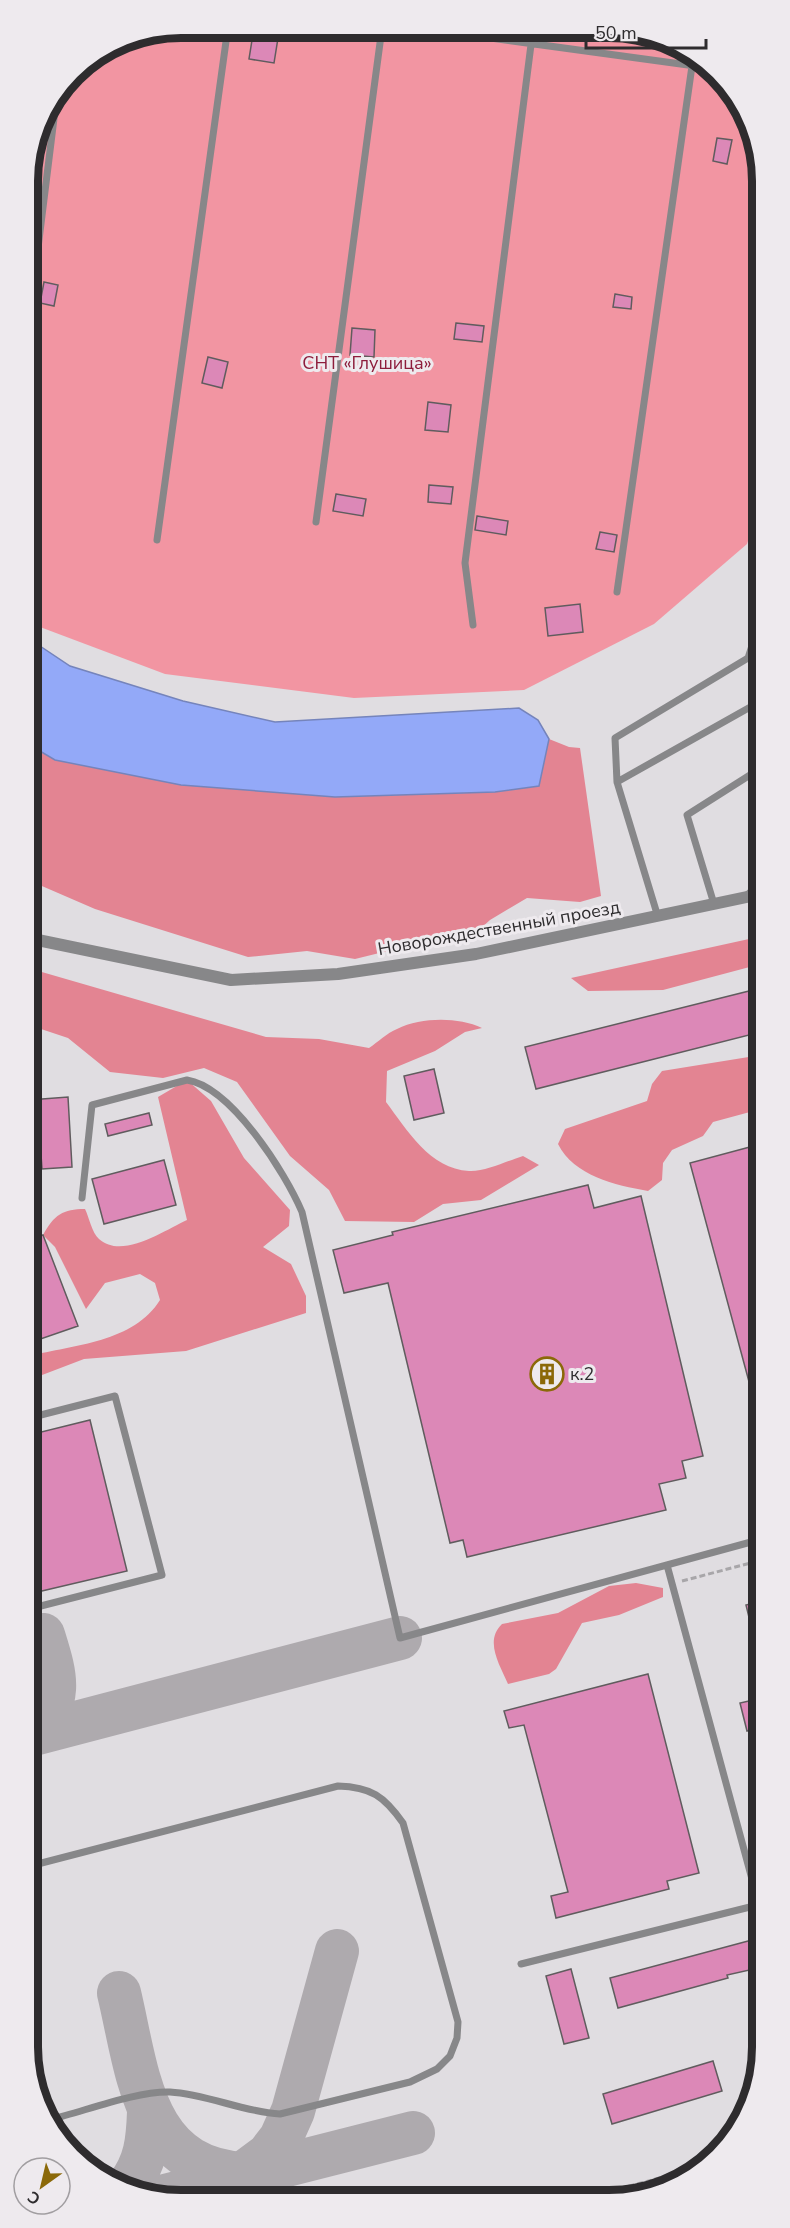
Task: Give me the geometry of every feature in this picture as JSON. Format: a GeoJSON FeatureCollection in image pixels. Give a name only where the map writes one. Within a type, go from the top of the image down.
{"type":"FeatureCollection","features":[{"type":"Feature","properties":{"kind":"street","name":"Новорождественный проезд"},"geometry":{"type":"LineString","coordinates":[[38,940],[231,980],[338,974],[476,954],[752,896]]}},
{"type":"Feature","properties":{"kind":"lane"},"geometry":{"type":"LineString","coordinates":[[157,540],[226,38]]}},
{"type":"Feature","properties":{"kind":"lane"},"geometry":{"type":"LineString","coordinates":[[316,522],[381,38]]}},
{"type":"Feature","properties":{"kind":"lane"},"geometry":{"type":"LineString","coordinates":[[493,38],[688,62]]}},
{"type":"Feature","properties":{"kind":"lane"},"geometry":{"type":"LineString","coordinates":[[472,625],[465,563],[532,38]]}},
{"type":"Feature","properties":{"kind":"lane"},"geometry":{"type":"LineString","coordinates":[[617,592],[692,64]]}},
{"type":"Feature","properties":{"kind":"lane"},"geometry":{"type":"LineString","coordinates":[[38,248],[55,113]]}},
{"type":"Feature","properties":{"kind":"lane"},"geometry":{"type":"LineString","coordinates":[[748,658],[752,646]]}},
{"type":"Feature","properties":{"kind":"lane"},"geometry":{"type":"LineString","coordinates":[[658,917],[617,782],[615,738],[752,656]]}},
{"type":"Feature","properties":{"kind":"lane"},"geometry":{"type":"LineString","coordinates":[[617,782],[752,706]]}},
{"type":"Feature","properties":{"kind":"lane"},"geometry":{"type":"LineString","coordinates":[[714,904],[687,814],[752,774]]}},
{"type":"Feature","properties":{"kind":"lane"},"geometry":{"type":"LineString","coordinates":[[744,898],[752,890]]}},
{"type":"Feature","properties":{"kind":"lane"},"geometry":{"type":"LineString","coordinates":[[82,1198],[92,1105],[187,1080],[201,1083],[229,1103],[270,1157],[302,1212],[400,1638],[752,1542]]}},
{"type":"Feature","properties":{"kind":"lane"},"geometry":{"type":"LineString","coordinates":[[38,1417],[115,1396],[162,1575],[38,1607]]}},
{"type":"Feature","properties":{"kind":"lane"},"geometry":{"type":"LineString","coordinates":[[667,1565],[752,1875]]}},
{"type":"Feature","properties":{"kind":"lane"},"geometry":{"type":"LineString","coordinates":[[38,1864],[338,1786],[358,1786],[390,1804],[403,1823],[458,2022],[450,2056],[437,2069],[410,2082],[280,2114],[260,2113],[171,2092],[145,2095],[56,2118]]}},
{"type":"Feature","properties":{"kind":"lane"},"geometry":{"type":"LineString","coordinates":[[521,1964],[752,1906]]}},
{"type":"Feature","properties":{"kind":"path"},"geometry":{"type":"LineString","coordinates":[[672,1584],[752,1563]]}},
{"type":"Feature","properties":{"kind":"path"},"geometry":{"type":"LineString","coordinates":[[615,2190],[676,2173]]}},
{"type":"Feature","properties":{"kind":"green space","name":"СНТ «Глушица»"},"geometry":{"type":"Polygon","coordinates":[[[171,38],[619,38],[637,40],[664,48],[697,67],[723,93],[742,126],[751,162],[752,529],[747,544],[654,624],[524,690],[354,698],[165,674],[38,625],[38,171],[42,143],[52,117],[67,93],[93,67],[117,52],[135,45],[171,38]]]}},
{"type":"Feature","properties":{"kind":"shaded area"},"geometry":{"type":"Polygon","coordinates":[[[549,739],[569,747],[580,748],[601,896],[580,902],[527,898],[490,920],[469,939],[424,942],[355,959],[307,951],[248,957],[95,909],[38,884],[38,750],[55,760],[335,797],[495,792],[539,786],[549,739]]]}},
{"type":"Feature","properties":{"kind":"shaded area"},"geometry":{"type":"Polygon","coordinates":[[[752,937],[752,966],[663,990],[588,991],[571,978],[752,937]]]}},
{"type":"Feature","properties":{"kind":"shaded area"},"geometry":{"type":"Polygon","coordinates":[[[38,971],[266,1037],[319,1039],[369,1048],[393,1031],[417,1022],[451,1020],[472,1024],[482,1028],[465,1032],[435,1051],[387,1071],[386,1102],[411,1136],[431,1156],[455,1169],[482,1170],[523,1156],[539,1165],[481,1200],[443,1204],[414,1222],[345,1221],[329,1190],[290,1156],[237,1082],[204,1068],[163,1078],[110,1072],[68,1038],[38,1028],[38,971]]]}},
{"type":"Feature","properties":{"kind":"shaded area"},"geometry":{"type":"Polygon","coordinates":[[[752,1056],[752,1111],[713,1122],[703,1136],[672,1150],[663,1163],[662,1180],[648,1191],[622,1186],[597,1177],[574,1164],[565,1155],[558,1144],[565,1129],[647,1101],[652,1084],[662,1071],[752,1056]]]}},
{"type":"Feature","properties":{"kind":"shaded area"},"geometry":{"type":"Polygon","coordinates":[[[187,1080],[211,1101],[244,1158],[290,1210],[289,1226],[263,1247],[291,1264],[306,1296],[306,1313],[186,1351],[84,1359],[38,1377],[38,1354],[83,1345],[119,1333],[135,1325],[149,1314],[160,1300],[155,1283],[140,1274],[105,1283],[86,1309],[55,1247],[43,1235],[51,1222],[60,1214],[77,1209],[85,1209],[97,1236],[108,1245],[131,1245],[156,1236],[187,1220],[158,1097],[187,1080]]]}},
{"type":"Feature","properties":{"kind":"shaded area"},"geometry":{"type":"Polygon","coordinates":[[[636,1583],[663,1588],[663,1597],[619,1615],[582,1623],[556,1669],[549,1674],[508,1684],[494,1645],[494,1638],[502,1624],[558,1613],[609,1586],[636,1583]]]}},
{"type":"Feature","properties":{"kind":"water"},"geometry":{"type":"Polygon","coordinates":[[[38,645],[70,666],[183,701],[275,722],[519,708],[538,720],[549,739],[539,786],[495,792],[335,797],[181,785],[55,760],[38,750],[38,645]]]}},
{"type":"Feature","properties":{"kind":"building"},"geometry":{"type":"Polygon","coordinates":[[[252,38],[278,38],[274,63],[249,59],[252,38]]]}},
{"type":"Feature","properties":{"kind":"building"},"geometry":{"type":"Polygon","coordinates":[[[717,138],[732,140],[727,164],[713,161],[717,138]]]}},
{"type":"Feature","properties":{"kind":"building"},"geometry":{"type":"Polygon","coordinates":[[[44,282],[58,285],[54,306],[40,303],[44,282]]]}},
{"type":"Feature","properties":{"kind":"building"},"geometry":{"type":"Polygon","coordinates":[[[615,294],[632,297],[631,309],[613,307],[615,294]]]}},
{"type":"Feature","properties":{"kind":"building"},"geometry":{"type":"Polygon","coordinates":[[[456,323],[484,326],[482,342],[454,339],[456,323]]]}},
{"type":"Feature","properties":{"kind":"building"},"geometry":{"type":"Polygon","coordinates":[[[352,328],[375,330],[374,357],[350,355],[352,328]]]}},
{"type":"Feature","properties":{"kind":"building"},"geometry":{"type":"Polygon","coordinates":[[[208,357],[228,362],[222,388],[202,383],[208,357]]]}},
{"type":"Feature","properties":{"kind":"building"},"geometry":{"type":"Polygon","coordinates":[[[428,402],[451,405],[448,432],[425,430],[428,402]]]}},
{"type":"Feature","properties":{"kind":"building"},"geometry":{"type":"Polygon","coordinates":[[[429,485],[453,487],[451,504],[428,502],[429,485]]]}},
{"type":"Feature","properties":{"kind":"building"},"geometry":{"type":"Polygon","coordinates":[[[336,494],[366,499],[363,516],[333,511],[336,494]]]}},
{"type":"Feature","properties":{"kind":"building"},"geometry":{"type":"Polygon","coordinates":[[[477,516],[508,521],[506,535],[475,530],[477,516]]]}},
{"type":"Feature","properties":{"kind":"building"},"geometry":{"type":"Polygon","coordinates":[[[600,532],[617,535],[614,552],[596,549],[600,532]]]}},
{"type":"Feature","properties":{"kind":"building"},"geometry":{"type":"Polygon","coordinates":[[[580,604],[583,632],[548,636],[545,608],[580,604]]]}},
{"type":"Feature","properties":{"kind":"building"},"geometry":{"type":"Polygon","coordinates":[[[752,990],[752,1034],[536,1089],[525,1047],[752,990]]]}},
{"type":"Feature","properties":{"kind":"building"},"geometry":{"type":"Polygon","coordinates":[[[434,1069],[444,1113],[414,1120],[404,1076],[434,1069]]]}},
{"type":"Feature","properties":{"kind":"building"},"geometry":{"type":"Polygon","coordinates":[[[68,1097],[72,1167],[42,1169],[40,1140],[38,1141],[38,1099],[68,1097]]]}},
{"type":"Feature","properties":{"kind":"building"},"geometry":{"type":"Polygon","coordinates":[[[149,1113],[152,1125],[108,1136],[105,1124],[149,1113]]]}},
{"type":"Feature","properties":{"kind":"building"},"geometry":{"type":"Polygon","coordinates":[[[752,1146],[752,1393],[690,1163],[752,1146]]]}},
{"type":"Feature","properties":{"kind":"building"},"geometry":{"type":"Polygon","coordinates":[[[164,1160],[176,1205],[104,1224],[92,1179],[164,1160]]]}},
{"type":"Feature","properties":{"kind":"building","name":"к.2"},"geometry":{"type":"Polygon","coordinates":[[[588,1185],[594,1208],[641,1196],[703,1456],[682,1461],[686,1478],[659,1484],[666,1510],[467,1557],[463,1540],[450,1543],[388,1283],[344,1293],[333,1250],[393,1235],[392,1232],[588,1185]]]}},
{"type":"Feature","properties":{"kind":"building"},"geometry":{"type":"Polygon","coordinates":[[[43,1235],[78,1326],[38,1340],[38,1236],[43,1235]]]}},
{"type":"Feature","properties":{"kind":"building"},"geometry":{"type":"Polygon","coordinates":[[[90,1420],[127,1571],[38,1592],[38,1433],[90,1420]]]}},
{"type":"Feature","properties":{"kind":"building"},"geometry":{"type":"Polygon","coordinates":[[[752,1604],[752,1630],[746,1605],[752,1604]]]}},
{"type":"Feature","properties":{"kind":"building"},"geometry":{"type":"Polygon","coordinates":[[[648,1674],[699,1873],[667,1881],[669,1889],[556,1918],[551,1896],[568,1892],[524,1725],[509,1728],[504,1711],[648,1674]]]}},
{"type":"Feature","properties":{"kind":"building"},"geometry":{"type":"Polygon","coordinates":[[[752,1700],[752,1730],[747,1731],[740,1703],[752,1700]]]}},
{"type":"Feature","properties":{"kind":"building"},"geometry":{"type":"Polygon","coordinates":[[[752,1940],[752,1969],[618,2008],[610,1978],[752,1940]]]}},
{"type":"Feature","properties":{"kind":"building"},"geometry":{"type":"Polygon","coordinates":[[[571,1969],[589,2038],[564,2044],[546,1976],[571,1969]]]}},
{"type":"Feature","properties":{"kind":"building"},"geometry":{"type":"Polygon","coordinates":[[[713,2061],[722,2091],[612,2124],[603,2094],[713,2061]]]}},
{"type":"Feature","properties":{"kind":"taxiway"},"geometry":{"type":"LineString","coordinates":[[38,1726],[48,1711],[54,1688],[54,1676],[43,1635]]}},
{"type":"Feature","properties":{"kind":"taxiway"},"geometry":{"type":"LineString","coordinates":[[38,1733],[400,1638]]}},
{"type":"Feature","properties":{"kind":"taxiway"},"geometry":{"type":"LineString","coordinates":[[241,2175],[268,2155],[281,2138],[293,2111],[337,1951]]}},
{"type":"Feature","properties":{"kind":"taxiway"},"geometry":{"type":"LineString","coordinates":[[119,1993],[140,2084],[150,2111],[165,2135],[185,2155],[211,2168],[245,2174]]}},
{"type":"Feature","properties":{"kind":"taxiway"},"geometry":{"type":"LineString","coordinates":[[131,2182],[139,2169],[145,2151],[149,2112]]}},
{"type":"Feature","properties":{"kind":"taxiway"},"geometry":{"type":"LineString","coordinates":[[189,2190],[413,2133]]}},
{"type":"Feature","properties":{"kind":"place","name":"к.2"},"geometry":{"type":"Point","coordinates":[547,1374]}}]}
